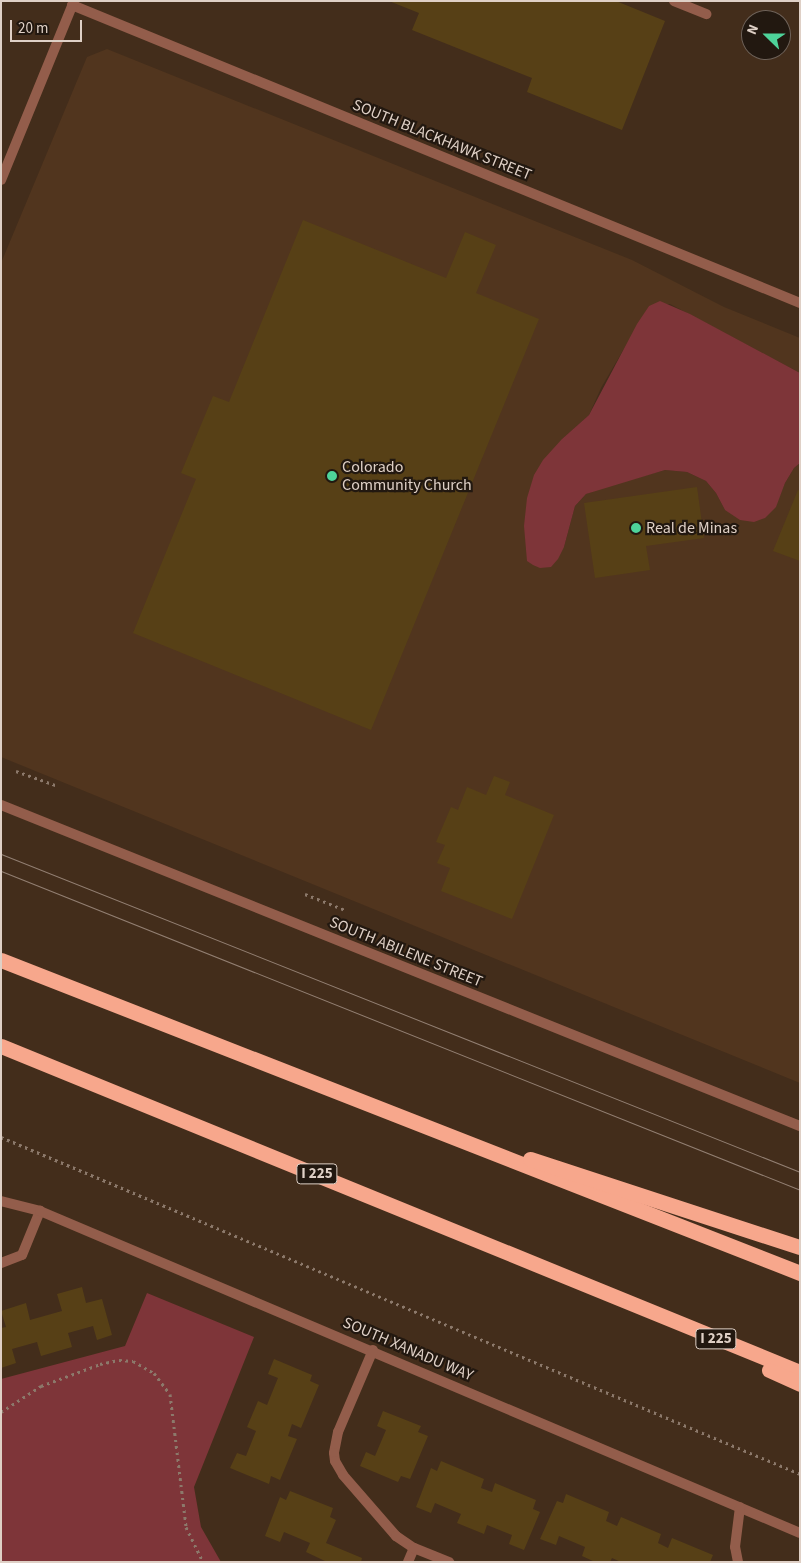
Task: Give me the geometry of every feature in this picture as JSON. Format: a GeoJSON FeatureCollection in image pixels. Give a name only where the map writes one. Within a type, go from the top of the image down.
{"type":"FeatureCollection","features":[{"type":"Feature","properties":{"kind":"highway"},"geometry":{"type":"LineString","coordinates":[[1,960],[800,1273]]}},
{"type":"Feature","properties":{"kind":"highway","name":"I 225"},"geometry":{"type":"LineString","coordinates":[[1,1046],[800,1372]]}},
{"type":"Feature","properties":{"kind":"highway"},"geometry":{"type":"LineString","coordinates":[[378,1109],[800,1247]]}},
{"type":"Feature","properties":{"kind":"highway"},"geometry":{"type":"LineString","coordinates":[[632,1305],[800,1384]]}},
{"type":"Feature","properties":{"kind":"street"},"geometry":{"type":"LineString","coordinates":[[674,1],[707,14]]}},
{"type":"Feature","properties":{"kind":"street"},"geometry":{"type":"LineString","coordinates":[[1,180],[73,3]]}},
{"type":"Feature","properties":{"kind":"street","name":"SOUTH BLACKHAWK STREET"},"geometry":{"type":"LineString","coordinates":[[73,3],[800,303]]}},
{"type":"Feature","properties":{"kind":"street","name":"SOUTH ABILENE STREET"},"geometry":{"type":"LineString","coordinates":[[1,804],[800,1126]]}},
{"type":"Feature","properties":{"kind":"street","name":"SOUTH XANADU WAY"},"geometry":{"type":"LineString","coordinates":[[1,1201],[40,1211],[373,1350],[800,1532]]}},
{"type":"Feature","properties":{"kind":"street"},"geometry":{"type":"LineString","coordinates":[[1,1263],[22,1255],[40,1211]]}},
{"type":"Feature","properties":{"kind":"street"},"geometry":{"type":"LineString","coordinates":[[373,1350],[338,1432],[334,1453],[336,1461],[343,1475],[391,1531],[414,1548],[449,1562]]}},
{"type":"Feature","properties":{"kind":"street"},"geometry":{"type":"LineString","coordinates":[[738,1562],[735,1547],[740,1507]]}},
{"type":"Feature","properties":{"kind":"street"},"geometry":{"type":"LineString","coordinates":[[408,1562],[414,1548]]}},
{"type":"Feature","properties":{"kind":"path"},"geometry":{"type":"LineString","coordinates":[[16,771],[58,786]]}},
{"type":"Feature","properties":{"kind":"path"},"geometry":{"type":"LineString","coordinates":[[305,894],[345,910]]}},
{"type":"Feature","properties":{"kind":"path"},"geometry":{"type":"LineString","coordinates":[[1,1137],[800,1474]]}},
{"type":"Feature","properties":{"kind":"path"},"geometry":{"type":"LineString","coordinates":[[1,1412],[41,1386],[100,1364],[120,1360],[133,1361],[154,1374],[170,1394],[186,1527],[204,1562]]}},
{"type":"Feature","properties":{"kind":"shaded area"},"geometry":{"type":"Polygon","coordinates":[[[107,49],[632,260],[724,307],[800,338],[800,373],[670,304],[649,306],[601,388],[589,415],[562,439],[564,547],[575,506],[586,494],[605,487],[665,470],[687,472],[706,481],[716,493],[725,510],[775,507],[785,483],[794,468],[800,463],[800,1083],[1,757],[1,263],[87,57],[107,49]]]}},
{"type":"Feature","properties":{"kind":"shaded area"},"geometry":{"type":"Polygon","coordinates":[[[660,301],[690,314],[800,373],[800,463],[794,468],[785,483],[776,507],[765,518],[754,522],[740,520],[725,510],[716,493],[706,481],[687,472],[665,470],[586,494],[575,506],[564,547],[558,559],[551,567],[540,568],[533,565],[527,561],[524,526],[527,498],[534,475],[543,460],[562,439],[589,415],[637,324],[649,306],[660,301]]]}},
{"type":"Feature","properties":{"kind":"shaded area"},"geometry":{"type":"Polygon","coordinates":[[[147,1293],[254,1337],[194,1487],[201,1527],[221,1562],[1,1562],[1,1379],[125,1346],[147,1293]]]}},
{"type":"Feature","properties":{"kind":"building"},"geometry":{"type":"Polygon","coordinates":[[[389,1],[616,1],[665,21],[622,130],[527,92],[532,78],[412,30],[419,13],[389,1]]]}},
{"type":"Feature","properties":{"kind":"building","name":"Colorado Community Church"},"geometry":{"type":"Polygon","coordinates":[[[303,220],[446,278],[465,232],[496,245],[476,293],[539,319],[371,730],[133,633],[196,479],[181,473],[213,396],[229,402],[303,220]]]}},
{"type":"Feature","properties":{"kind":"building"},"geometry":{"type":"Polygon","coordinates":[[[697,487],[704,538],[646,546],[650,570],[595,578],[584,503],[697,487]]]}},
{"type":"Feature","properties":{"kind":"building"},"geometry":{"type":"Polygon","coordinates":[[[798,490],[800,491],[800,561],[773,551],[798,490]]]}},
{"type":"Feature","properties":{"kind":"building"},"geometry":{"type":"Polygon","coordinates":[[[494,776],[510,782],[505,795],[554,815],[512,919],[441,891],[450,868],[437,863],[445,845],[436,842],[451,807],[458,810],[467,787],[486,795],[494,776]]]}},
{"type":"Feature","properties":{"kind":"building"},"geometry":{"type":"Polygon","coordinates":[[[82,1287],[86,1303],[102,1299],[112,1335],[97,1340],[93,1326],[68,1333],[72,1347],[41,1356],[37,1342],[12,1349],[16,1363],[1,1368],[1,1328],[6,1327],[1,1311],[26,1303],[30,1320],[62,1311],[57,1294],[82,1287]]]}},
{"type":"Feature","properties":{"kind":"building"},"geometry":{"type":"Polygon","coordinates":[[[274,1359],[312,1375],[310,1381],[319,1385],[301,1428],[292,1424],[288,1436],[297,1439],[280,1480],[271,1476],[269,1484],[230,1468],[237,1453],[246,1456],[256,1431],[247,1427],[258,1401],[267,1405],[278,1378],[268,1374],[274,1359]]]}},
{"type":"Feature","properties":{"kind":"building"},"geometry":{"type":"Polygon","coordinates":[[[383,1411],[421,1426],[418,1432],[428,1436],[410,1479],[401,1476],[398,1482],[360,1466],[366,1452],[375,1456],[386,1430],[377,1426],[383,1411]]]}},
{"type":"Feature","properties":{"kind":"building"},"geometry":{"type":"Polygon","coordinates":[[[441,1461],[484,1479],[481,1488],[492,1492],[495,1483],[536,1500],[533,1509],[540,1512],[524,1550],[509,1544],[512,1535],[487,1525],[484,1534],[457,1523],[461,1514],[435,1503],[431,1513],[416,1507],[431,1468],[437,1471],[441,1461]]]}},
{"type":"Feature","properties":{"kind":"building"},"geometry":{"type":"Polygon","coordinates":[[[290,1491],[333,1508],[330,1517],[336,1520],[326,1543],[362,1558],[361,1562],[327,1562],[306,1552],[310,1543],[284,1532],[280,1542],[265,1536],[280,1497],[286,1500],[290,1491]]]}},
{"type":"Feature","properties":{"kind":"building"},"geometry":{"type":"Polygon","coordinates":[[[566,1494],[609,1512],[606,1521],[617,1526],[621,1517],[661,1534],[658,1543],[668,1548],[672,1538],[713,1555],[710,1562],[621,1562],[612,1558],[610,1562],[595,1562],[582,1556],[585,1547],[559,1536],[556,1545],[540,1539],[557,1501],[563,1503],[566,1494]]]}},
{"type":"Feature","properties":{"kind":"tram line"},"geometry":{"type":"LineString","coordinates":[[1,854],[800,1172]]}},
{"type":"Feature","properties":{"kind":"tram line"},"geometry":{"type":"LineString","coordinates":[[1,871],[800,1190]]}},
{"type":"Feature","properties":{"kind":"place","name":"Colorado Community Church"},"geometry":{"type":"Point","coordinates":[332,476]}},
{"type":"Feature","properties":{"kind":"place","name":"Real de Minas"},"geometry":{"type":"Point","coordinates":[636,528]}}]}
